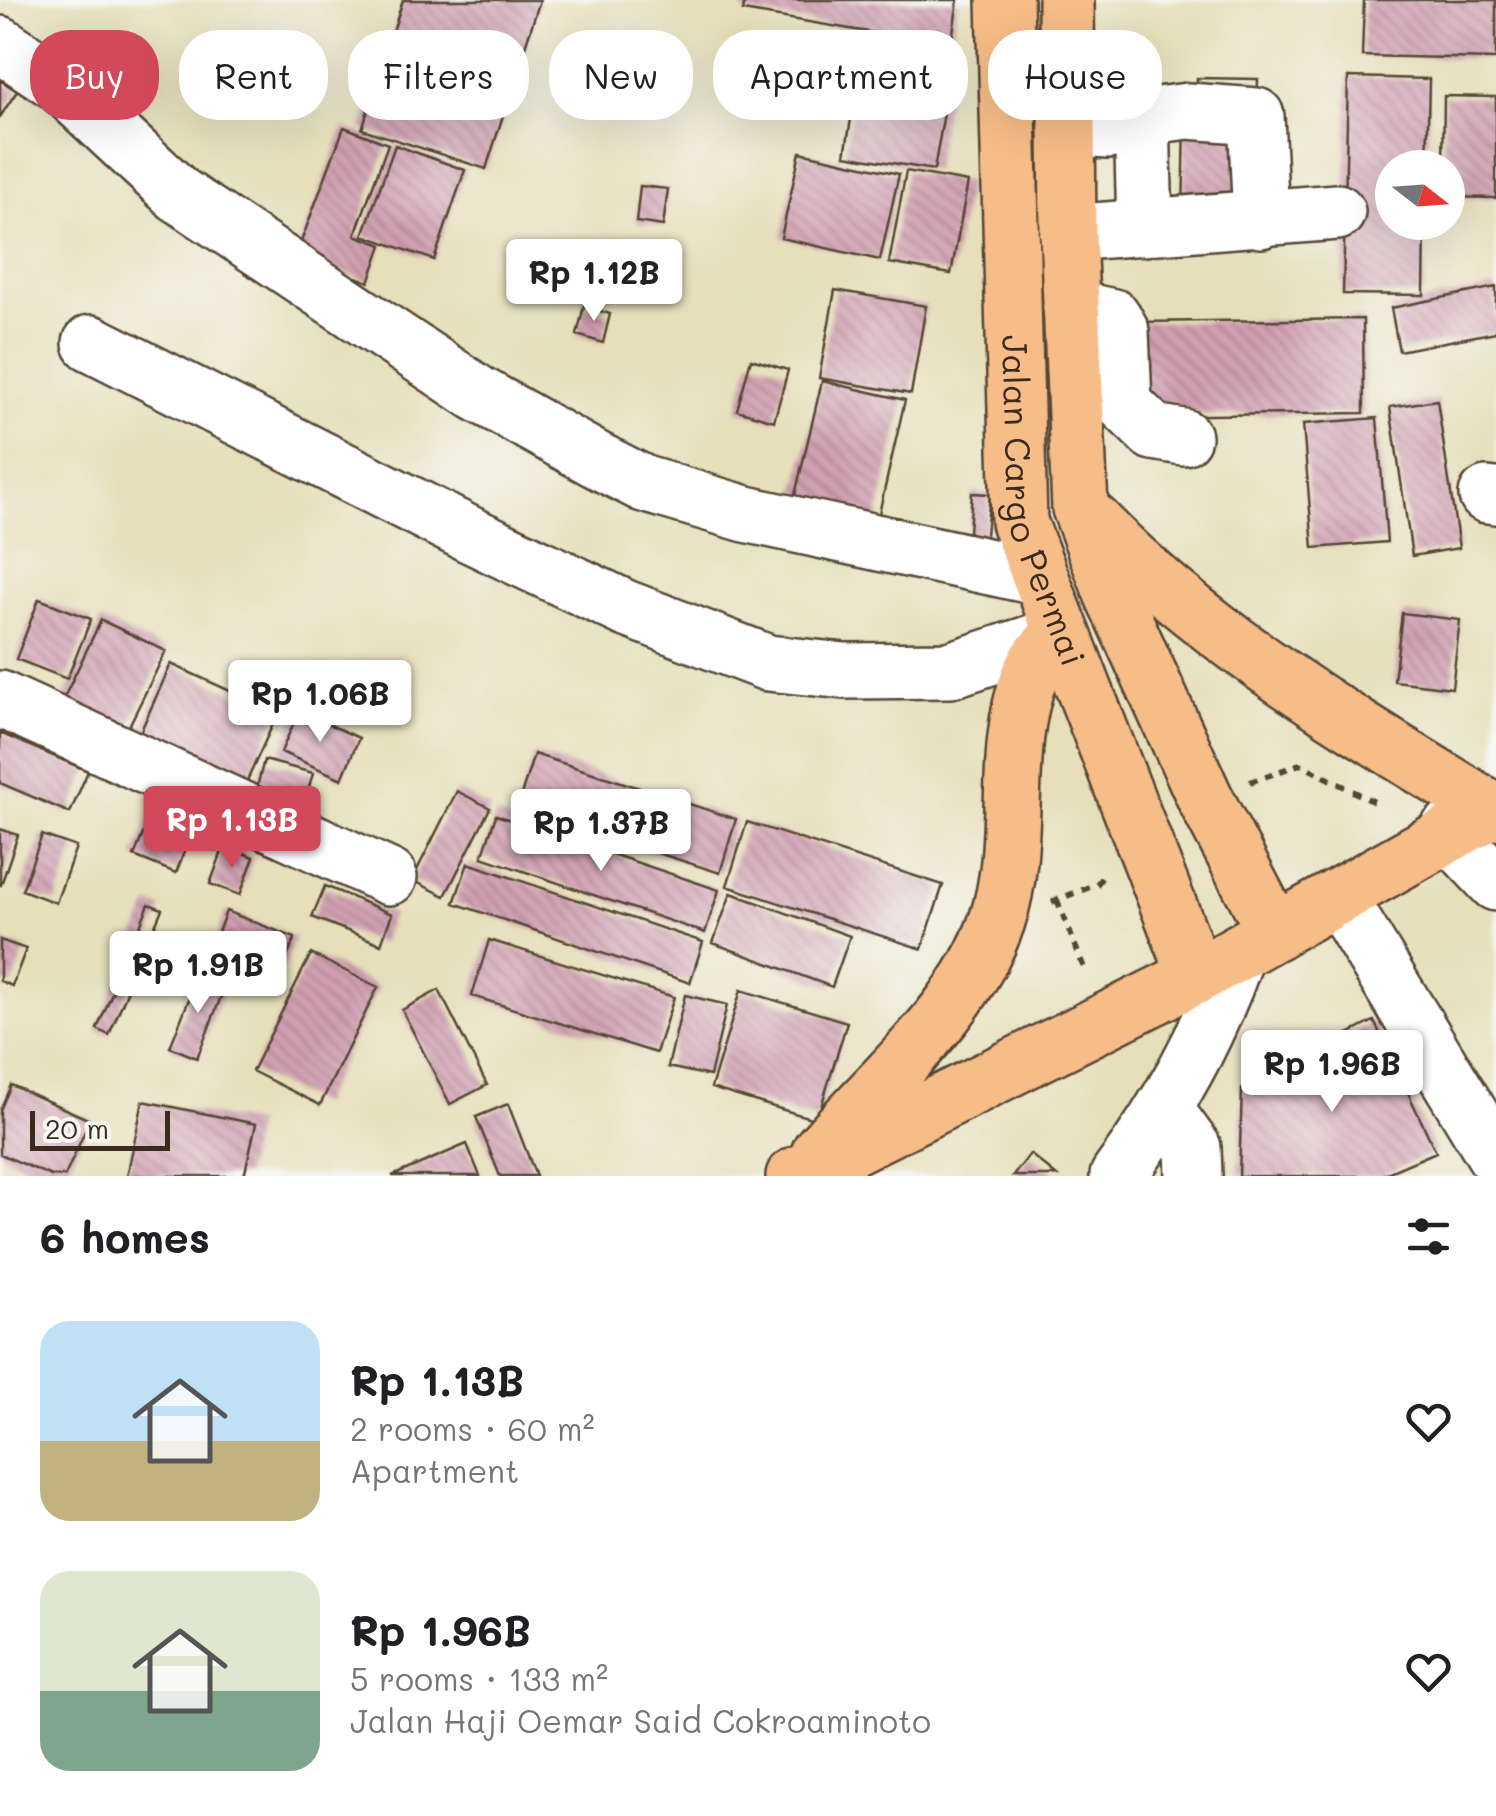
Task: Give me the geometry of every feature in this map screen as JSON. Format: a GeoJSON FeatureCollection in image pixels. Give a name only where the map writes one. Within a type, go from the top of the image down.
{"type":"FeatureCollection","features":[{"type":"Feature","properties":{"kind":"highway","name":"Jalan Cargo Permai"},"geometry":{"type":"LineString","coordinates":[[1005,0],[1019,522],[1060,634],[1236,954]]}},
{"type":"Feature","properties":{"kind":"highway","name":"Jalan Cargo Permai"},"geometry":{"type":"LineString","coordinates":[[1066,0],[1068,233],[1080,508],[1112,593],[1205,798],[1236,954]]}},
{"type":"Feature","properties":{"kind":"highway"},"geometry":{"type":"LineString","coordinates":[[798,1174],[1236,954],[1478,816],[1231,645],[1131,560],[1080,508]]}},
{"type":"Feature","properties":{"kind":"highway"},"geometry":{"type":"LineString","coordinates":[[798,1174],[960,993],[996,924],[1007,882],[1020,715],[1029,676],[1060,634]]}},
{"type":"Feature","properties":{"kind":"street"},"geometry":{"type":"LineString","coordinates":[[0,44],[60,84],[190,202],[477,392],[597,460],[644,484],[746,514],[1037,576]]}},
{"type":"Feature","properties":{"kind":"street"},"geometry":{"type":"LineString","coordinates":[[1162,114],[1256,116],[1261,220]]}},
{"type":"Feature","properties":{"kind":"street"},"geometry":{"type":"LineString","coordinates":[[1068,128],[1108,131],[1133,120]]}},
{"type":"Feature","properties":{"kind":"street"},"geometry":{"type":"LineString","coordinates":[[1142,120],[1145,228]]}},
{"type":"Feature","properties":{"kind":"street"},"geometry":{"type":"LineString","coordinates":[[1068,233],[1337,212]]}},
{"type":"Feature","properties":{"kind":"street"},"geometry":{"type":"LineString","coordinates":[[1072,308],[1113,317],[1121,331],[1124,404],[1153,432],[1183,436]]}},
{"type":"Feature","properties":{"kind":"street"},"geometry":{"type":"LineString","coordinates":[[91,343],[556,576],[706,642],[768,663],[845,671],[950,670],[1060,634]]}},
{"type":"Feature","properties":{"kind":"street"},"geometry":{"type":"LineString","coordinates":[[0,699],[389,877]]}},
{"type":"Feature","properties":{"kind":"street"},"geometry":{"type":"LineString","coordinates":[[1478,816],[1496,883]]}},
{"type":"Feature","properties":{"kind":"street"},"geometry":{"type":"LineString","coordinates":[[1340,898],[1496,1157]]}},
{"type":"Feature","properties":{"kind":"street"},"geometry":{"type":"LineString","coordinates":[[1118,1176],[1166,1111],[1205,1040],[1236,954]]}},
{"type":"Feature","properties":{"kind":"street"},"geometry":{"type":"LineString","coordinates":[[1166,1111],[1193,1148],[1194,1176]]}},
{"type":"Feature","properties":{"kind":"path"},"geometry":{"type":"LineString","coordinates":[[1057,900],[1104,1020]]}},
{"type":"Feature","properties":{"kind":"building"},"geometry":{"type":"Polygon","coordinates":[[[403,0],[540,0],[529,34],[529,30],[393,30],[403,0]]]}},
{"type":"Feature","properties":{"kind":"building"},"geometry":{"type":"Polygon","coordinates":[[[745,0],[958,0],[953,30],[856,30],[743,11],[745,0]]]}},
{"type":"Feature","properties":{"kind":"building"},"geometry":{"type":"Polygon","coordinates":[[[1364,0],[1496,0],[1496,59],[1362,56],[1364,0]]]}},
{"type":"Feature","properties":{"kind":"building"},"geometry":{"type":"Polygon","coordinates":[[[1348,77],[1429,79],[1427,150],[1375,150],[1375,240],[1425,240],[1424,295],[1343,294],[1348,77]]]}},
{"type":"Feature","properties":{"kind":"building"},"geometry":{"type":"Polygon","coordinates":[[[1197,78],[1258,79],[1257,109],[1196,107],[1197,78]]]}},
{"type":"Feature","properties":{"kind":"building"},"geometry":{"type":"Polygon","coordinates":[[[0,80],[17,91],[0,117],[0,80]]]}},
{"type":"Feature","properties":{"kind":"building"},"geometry":{"type":"Polygon","coordinates":[[[1444,96],[1496,97],[1496,198],[1465,197],[1465,150],[1443,150],[1444,96]]]}},
{"type":"Feature","properties":{"kind":"building"},"geometry":{"type":"Polygon","coordinates":[[[1185,119],[1254,121],[1252,218],[1183,217],[1185,119]]]}},
{"type":"Feature","properties":{"kind":"building"},"geometry":{"type":"Polygon","coordinates":[[[365,120],[502,120],[486,169],[362,129],[365,120]]]}},
{"type":"Feature","properties":{"kind":"building"},"geometry":{"type":"Polygon","coordinates":[[[851,120],[943,120],[934,170],[845,155],[851,120]]]}},
{"type":"Feature","properties":{"kind":"building"},"geometry":{"type":"Polygon","coordinates":[[[344,127],[388,144],[355,235],[382,245],[369,282],[296,255],[344,127]]]}},
{"type":"Feature","properties":{"kind":"building"},"geometry":{"type":"Polygon","coordinates":[[[395,145],[465,170],[434,260],[363,235],[395,145]]]}},
{"type":"Feature","properties":{"kind":"building"},"geometry":{"type":"Polygon","coordinates":[[[800,152],[899,174],[880,260],[781,238],[800,152]]]}},
{"type":"Feature","properties":{"kind":"building"},"geometry":{"type":"Polygon","coordinates":[[[906,171],[968,182],[951,274],[889,263],[906,171]]]}},
{"type":"Feature","properties":{"kind":"building"},"geometry":{"type":"Polygon","coordinates":[[[640,186],[668,189],[663,226],[636,222],[640,186]]]}},
{"type":"Feature","properties":{"kind":"building"},"geometry":{"type":"Polygon","coordinates":[[[1496,287],[1496,332],[1399,351],[1391,308],[1496,287]]]}},
{"type":"Feature","properties":{"kind":"building"},"geometry":{"type":"Polygon","coordinates":[[[835,290],[926,306],[911,394],[819,378],[835,290]]]}},
{"type":"Feature","properties":{"kind":"building"},"geometry":{"type":"Polygon","coordinates":[[[584,306],[610,314],[603,343],[577,335],[584,306]]]}},
{"type":"Feature","properties":{"kind":"building"},"geometry":{"type":"Polygon","coordinates":[[[1363,319],[1364,413],[1138,416],[1137,322],[1363,319]]]}},
{"type":"Feature","properties":{"kind":"building"},"geometry":{"type":"Polygon","coordinates":[[[751,359],[788,370],[774,421],[737,410],[751,359]]]}},
{"type":"Feature","properties":{"kind":"building"},"geometry":{"type":"Polygon","coordinates":[[[822,381],[905,400],[875,531],[791,512],[822,381]]]}},
{"type":"Feature","properties":{"kind":"building"},"geometry":{"type":"Polygon","coordinates":[[[1437,400],[1459,548],[1412,556],[1390,407],[1437,400]]]}},
{"type":"Feature","properties":{"kind":"building"},"geometry":{"type":"Polygon","coordinates":[[[1377,418],[1387,542],[1313,548],[1303,424],[1377,418]]]}},
{"type":"Feature","properties":{"kind":"building"},"geometry":{"type":"Polygon","coordinates":[[[972,493],[990,494],[985,545],[968,544],[972,493]]]}},
{"type":"Feature","properties":{"kind":"building"},"geometry":{"type":"Polygon","coordinates":[[[39,599],[91,619],[67,679],[16,659],[39,599]]]}},
{"type":"Feature","properties":{"kind":"building"},"geometry":{"type":"Polygon","coordinates":[[[1402,613],[1460,620],[1452,688],[1394,681],[1402,613]]]}},
{"type":"Feature","properties":{"kind":"building"},"geometry":{"type":"Polygon","coordinates":[[[101,620],[166,651],[126,732],[62,702],[101,620]]]}},
{"type":"Feature","properties":{"kind":"building"},"geometry":{"type":"Polygon","coordinates":[[[171,664],[278,713],[235,807],[129,757],[171,664]]]}},
{"type":"Feature","properties":{"kind":"building"},"geometry":{"type":"Polygon","coordinates":[[[299,711],[359,738],[342,779],[281,752],[299,711]]]}},
{"type":"Feature","properties":{"kind":"building"},"geometry":{"type":"Polygon","coordinates":[[[0,733],[88,771],[70,813],[0,783],[0,733]]]}},
{"type":"Feature","properties":{"kind":"building"},"geometry":{"type":"Polygon","coordinates":[[[534,754],[736,819],[720,873],[517,808],[534,754]]]}},
{"type":"Feature","properties":{"kind":"building"},"geometry":{"type":"Polygon","coordinates":[[[264,760],[313,773],[303,808],[255,795],[264,760]]]}},
{"type":"Feature","properties":{"kind":"building"},"geometry":{"type":"Polygon","coordinates":[[[457,791],[490,808],[445,896],[412,880],[457,791]]]}},
{"type":"Feature","properties":{"kind":"building"},"geometry":{"type":"Polygon","coordinates":[[[157,800],[198,816],[176,873],[134,856],[157,800]]]}},
{"type":"Feature","properties":{"kind":"building"},"geometry":{"type":"Polygon","coordinates":[[[496,815],[719,890],[705,933],[482,857],[496,815]]]}},
{"type":"Feature","properties":{"kind":"building"},"geometry":{"type":"Polygon","coordinates":[[[747,822],[943,885],[922,949],[727,886],[747,822]]]}},
{"type":"Feature","properties":{"kind":"building"},"geometry":{"type":"Polygon","coordinates":[[[0,829],[18,835],[1,885],[0,885],[0,829]]]}},
{"type":"Feature","properties":{"kind":"building"},"geometry":{"type":"Polygon","coordinates":[[[42,835],[76,847],[56,903],[22,890],[42,835]]]}},
{"type":"Feature","properties":{"kind":"building"},"geometry":{"type":"Polygon","coordinates":[[[224,846],[254,857],[240,895],[210,884],[224,846]]]}},
{"type":"Feature","properties":{"kind":"building"},"geometry":{"type":"Polygon","coordinates":[[[468,863],[703,942],[690,983],[454,903],[468,863]]]}},
{"type":"Feature","properties":{"kind":"building"},"geometry":{"type":"Polygon","coordinates":[[[325,886],[392,914],[381,944],[312,917],[325,886]]]}},
{"type":"Feature","properties":{"kind":"building"},"geometry":{"type":"Polygon","coordinates":[[[731,893],[850,936],[832,987],[713,943],[731,893]]]}},
{"type":"Feature","properties":{"kind":"building"},"geometry":{"type":"Polygon","coordinates":[[[149,904],[162,909],[109,1035],[97,1029],[149,904]]]}},
{"type":"Feature","properties":{"kind":"building"},"geometry":{"type":"Polygon","coordinates":[[[226,911],[295,938],[275,987],[207,961],[226,911]]]}},
{"type":"Feature","properties":{"kind":"building"},"geometry":{"type":"Polygon","coordinates":[[[0,940],[26,949],[12,986],[0,981],[0,940]]]}},
{"type":"Feature","properties":{"kind":"building"},"geometry":{"type":"Polygon","coordinates":[[[489,940],[674,997],[656,1053],[472,996],[489,940]]]}},
{"type":"Feature","properties":{"kind":"building"},"geometry":{"type":"Polygon","coordinates":[[[311,954],[378,987],[320,1105],[252,1071],[311,954]]]}},
{"type":"Feature","properties":{"kind":"building"},"geometry":{"type":"Polygon","coordinates":[[[199,974],[226,984],[197,1058],[170,1047],[199,974]]]}},
{"type":"Feature","properties":{"kind":"building"},"geometry":{"type":"Polygon","coordinates":[[[439,990],[487,1085],[450,1104],[402,1010],[439,990]]]}},
{"type":"Feature","properties":{"kind":"building"},"geometry":{"type":"Polygon","coordinates":[[[741,990],[847,1022],[817,1120],[711,1088],[741,990]]]}},
{"type":"Feature","properties":{"kind":"building"},"geometry":{"type":"Polygon","coordinates":[[[685,995],[727,1005],[710,1076],[668,1067],[685,995]]]}},
{"type":"Feature","properties":{"kind":"building"},"geometry":{"type":"Polygon","coordinates":[[[1374,1021],[1436,1152],[1380,1176],[1239,1176],[1242,1089],[1374,1021]]]}},
{"type":"Feature","properties":{"kind":"building"},"geometry":{"type":"Polygon","coordinates":[[[11,1085],[90,1120],[65,1176],[51,1176],[0,1154],[0,1110],[11,1085]]]}},
{"type":"Feature","properties":{"kind":"building"},"geometry":{"type":"Polygon","coordinates":[[[143,1101],[256,1124],[244,1176],[127,1176],[143,1101]]]}},
{"type":"Feature","properties":{"kind":"building"},"geometry":{"type":"Polygon","coordinates":[[[508,1104],[536,1176],[500,1176],[476,1117],[508,1104]]]}},
{"type":"Feature","properties":{"kind":"building"},"geometry":{"type":"Polygon","coordinates":[[[467,1144],[480,1176],[392,1176],[467,1144]]]}},
{"type":"Feature","properties":{"kind":"building"},"geometry":{"type":"Polygon","coordinates":[[[1030,1154],[1057,1176],[1013,1176],[1030,1154]]]}}]}
